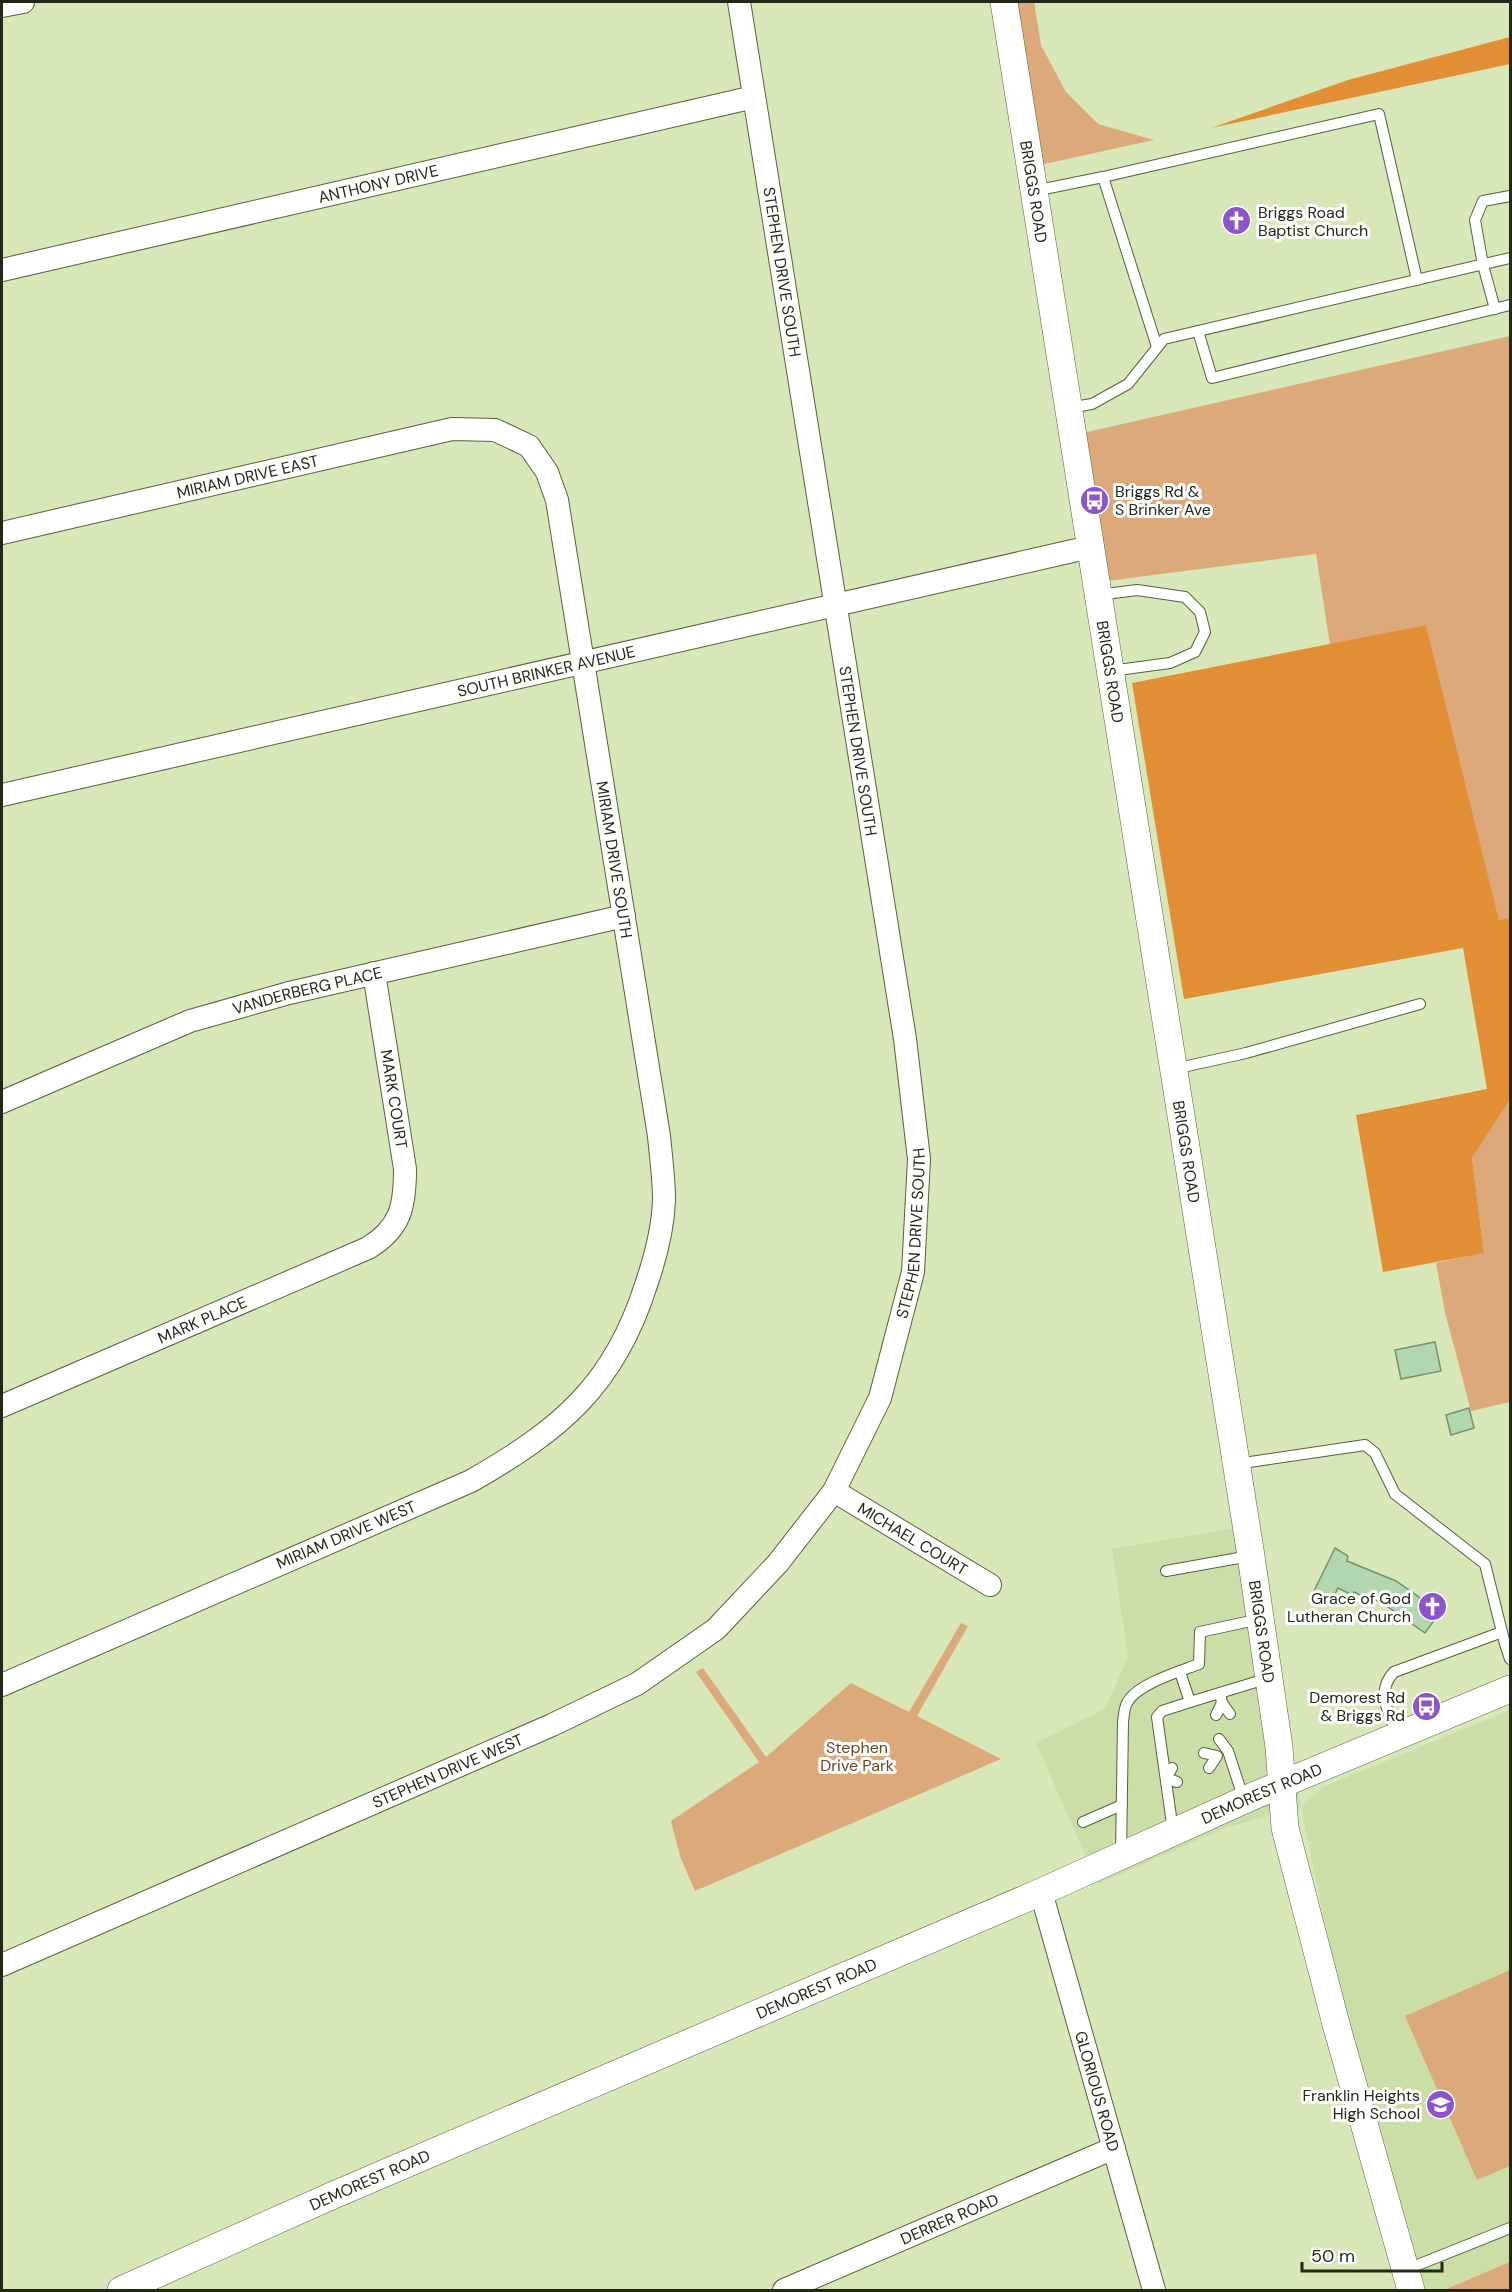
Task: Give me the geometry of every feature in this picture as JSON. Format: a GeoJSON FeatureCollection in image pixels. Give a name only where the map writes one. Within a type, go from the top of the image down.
{"type":"FeatureCollection","features":[{"type":"Feature","properties":{"kind":"street"},"geometry":{"type":"LineString","coordinates":[[2,6],[23,2]]}},
{"type":"Feature","properties":{"kind":"street","name":"STEPHEN DRIVE SOUTH"},"geometry":{"type":"LineString","coordinates":[[739,2],[905,1040],[919,1159],[913,1272],[880,1398],[834,1491]]}},
{"type":"Feature","properties":{"kind":"street","name":"BRIGGS ROAD"},"geometry":{"type":"LineString","coordinates":[[1004,2],[1251,1556],[1283,1785],[1285,1828],[1336,2024],[1408,2280]]}},
{"type":"Feature","properties":{"kind":"street","name":"ANTHONY DRIVE"},"geometry":{"type":"LineString","coordinates":[[2,270],[754,97]]}},
{"type":"Feature","properties":{"kind":"street","name":"MIRIAM DRIVE EAST"},"geometry":{"type":"LineString","coordinates":[[2,533],[452,429],[495,430]]}},
{"type":"Feature","properties":{"kind":"street","name":"MIRIAM DRIVE SOUTH"},"geometry":{"type":"LineString","coordinates":[[495,430],[529,446],[547,472],[557,500],[584,662],[659,1136],[664,1201],[655,1257],[637,1316]]}},
{"type":"Feature","properties":{"kind":"street","name":"SOUTH BRINKER AVENUE"},"geometry":{"type":"LineString","coordinates":[[2,795],[1090,547]]}},
{"type":"Feature","properties":{"kind":"street","name":"VANDERBERG PLACE"},"geometry":{"type":"LineString","coordinates":[[2,1102],[190,1021],[289,993],[624,916]]}},
{"type":"Feature","properties":{"kind":"street","name":"MARK COURT"},"geometry":{"type":"LineString","coordinates":[[374,973],[405,1169],[405,1198],[395,1224]]}},
{"type":"Feature","properties":{"kind":"street","name":"MARK PLACE"},"geometry":{"type":"LineString","coordinates":[[2,1406],[368,1248],[383,1239],[395,1224]]}},
{"type":"Feature","properties":{"kind":"street","name":"MIRIAM DRIVE WEST"},"geometry":{"type":"LineString","coordinates":[[2,1685],[471,1481],[508,1460],[546,1434],[578,1405],[609,1369],[637,1316]]}},
{"type":"Feature","properties":{"kind":"street","name":"MICHAEL COURT"},"geometry":{"type":"LineString","coordinates":[[834,1491],[990,1585]]}},
{"type":"Feature","properties":{"kind":"street","name":"STEPHEN DRIVE WEST"},"geometry":{"type":"LineString","coordinates":[[2,1965],[552,1725],[637,1684],[716,1629],[778,1563],[834,1491]]}},
{"type":"Feature","properties":{"kind":"street","name":"DEMOREST ROAD"},"geometry":{"type":"LineString","coordinates":[[121,2290],[329,2197],[1041,1892],[1245,1800],[1510,1689]]}},
{"type":"Feature","properties":{"kind":"street","name":"GLORIOUS ROAD"},"geometry":{"type":"LineString","coordinates":[[1041,1892],[1154,2290]]}},
{"type":"Feature","properties":{"kind":"street","name":"DERRER ROAD"},"geometry":{"type":"LineString","coordinates":[[784,2290],[1114,2148]]}},
{"type":"Feature","properties":{"kind":"lane"},"geometry":{"type":"LineString","coordinates":[[1034,191],[1379,114],[1417,280]]}},
{"type":"Feature","properties":{"kind":"lane"},"geometry":{"type":"LineString","coordinates":[[1103,177],[1157,347]]}},
{"type":"Feature","properties":{"kind":"lane"},"geometry":{"type":"LineString","coordinates":[[1495,309],[1483,265],[1475,220],[1483,201],[1510,195]]}},
{"type":"Feature","properties":{"kind":"lane"},"geometry":{"type":"LineString","coordinates":[[1068,408],[1092,404],[1128,384],[1164,339],[1510,258]]}},
{"type":"Feature","properties":{"kind":"lane"},"geometry":{"type":"LineString","coordinates":[[1198,331],[1212,378],[1510,305]]}},
{"type":"Feature","properties":{"kind":"lane"},"geometry":{"type":"LineString","coordinates":[[1098,595],[1137,590],[1185,597],[1200,612],[1205,632],[1195,652],[1170,663],[1110,671]]}},
{"type":"Feature","properties":{"kind":"lane"},"geometry":{"type":"LineString","coordinates":[[1173,1069],[1246,1053],[1420,1004]]}},
{"type":"Feature","properties":{"kind":"lane"},"geometry":{"type":"LineString","coordinates":[[1236,1464],[1365,1445],[1375,1453],[1395,1494],[1485,1564],[1510,1659]]}},
{"type":"Feature","properties":{"kind":"lane"},"geometry":{"type":"LineString","coordinates":[[1166,1571],[1251,1556]]}},
{"type":"Feature","properties":{"kind":"lane"},"geometry":{"type":"LineString","coordinates":[[1121,1856],[1123,1722],[1127,1702],[1149,1685],[1199,1664],[1200,1632],[1260,1619]]}},
{"type":"Feature","properties":{"kind":"lane"},"geometry":{"type":"LineString","coordinates":[[1398,1736],[1383,1696],[1386,1680],[1394,1672],[1502,1632]]}},
{"type":"Feature","properties":{"kind":"lane"},"geometry":{"type":"LineString","coordinates":[[1180,1672],[1190,1702]]}},
{"type":"Feature","properties":{"kind":"lane"},"geometry":{"type":"LineString","coordinates":[[1173,1833],[1158,1713],[1190,1702],[1221,1698],[1269,1678]]}},
{"type":"Feature","properties":{"kind":"lane"},"geometry":{"type":"LineString","coordinates":[[1221,1698],[1230,1714]]}},
{"type":"Feature","properties":{"kind":"lane"},"geometry":{"type":"LineString","coordinates":[[1216,1715],[1221,1698]]}},
{"type":"Feature","properties":{"kind":"lane"},"geometry":{"type":"LineString","coordinates":[[1209,1768],[1217,1756],[1228,1751],[1234,1738]]}},
{"type":"Feature","properties":{"kind":"lane"},"geometry":{"type":"LineString","coordinates":[[1219,1739],[1228,1751],[1245,1800]]}},
{"type":"Feature","properties":{"kind":"lane"},"geometry":{"type":"LineString","coordinates":[[1204,1753],[1217,1756]]}},
{"type":"Feature","properties":{"kind":"lane"},"geometry":{"type":"LineString","coordinates":[[1166,1778],[1172,1767]]}},
{"type":"Feature","properties":{"kind":"lane"},"geometry":{"type":"LineString","coordinates":[[1166,1778],[1177,1782]]}},
{"type":"Feature","properties":{"kind":"lane"},"geometry":{"type":"LineString","coordinates":[[1083,1822],[1122,1804]]}},
{"type":"Feature","properties":{"kind":"lane"},"geometry":{"type":"LineString","coordinates":[[1408,2280],[1510,2228]]}},
{"type":"Feature","properties":{"kind":"shaded area"},"geometry":{"type":"Polygon","coordinates":[[[1510,37],[1510,64],[1211,128],[1348,80],[1510,37]]]}},
{"type":"Feature","properties":{"kind":"shaded area"},"geometry":{"type":"Polygon","coordinates":[[[1426,625],[1499,920],[1510,918],[1510,1099],[1472,1158],[1484,1253],[1383,1272],[1356,1115],[1487,1089],[1463,948],[1184,999],[1132,683],[1426,625]]]}},
{"type":"Feature","properties":{"kind":"shaded area"},"geometry":{"type":"Polygon","coordinates":[[[1255,1525],[1301,1807],[1225,1828],[1098,1884],[1036,1743],[1105,1709],[1128,1657],[1112,1549],[1255,1525]]]}},
{"type":"Feature","properties":{"kind":"shaded area","name":"Franklin Heights High School"},"geometry":{"type":"Polygon","coordinates":[[[1510,1710],[1510,2290],[1423,2290],[1332,1957],[1301,1807],[1323,1787],[1510,1710]]]}},
{"type":"Feature","properties":{"kind":"green space"},"geometry":{"type":"Polygon","coordinates":[[[1013,2],[1034,2],[1041,45],[1066,92],[1098,124],[1154,140],[1040,165],[1013,2]]]}},
{"type":"Feature","properties":{"kind":"green space"},"geometry":{"type":"Polygon","coordinates":[[[1510,336],[1510,918],[1499,921],[1426,625],[1330,645],[1316,554],[1107,581],[1083,433],[1510,336]]]}},
{"type":"Feature","properties":{"kind":"green space"},"geometry":{"type":"Polygon","coordinates":[[[1509,1099],[1510,1402],[1471,1411],[1445,1312],[1436,1263],[1484,1252],[1472,1158],[1509,1099]]]}},
{"type":"Feature","properties":{"kind":"green space","name":"Stephen Drive Park"},"geometry":{"type":"Polygon","coordinates":[[[961,1623],[968,1626],[917,1716],[1001,1759],[695,1891],[680,1856],[671,1821],[759,1762],[696,1672],[703,1668],[766,1757],[851,1683],[909,1712],[961,1623]]]}},
{"type":"Feature","properties":{"kind":"green space"},"geometry":{"type":"Polygon","coordinates":[[[1510,1970],[1510,2166],[1477,2180],[1405,2016],[1510,1970]]]}},
{"type":"Feature","properties":{"kind":"green space"},"geometry":{"type":"Polygon","coordinates":[[[1510,2262],[1510,2290],[1444,2290],[1510,2262]]]}},
{"type":"Feature","properties":{"kind":"building"},"geometry":{"type":"Polygon","coordinates":[[[1435,1342],[1441,1371],[1401,1379],[1395,1350],[1435,1342]]]}},
{"type":"Feature","properties":{"kind":"building"},"geometry":{"type":"Polygon","coordinates":[[[1469,1408],[1474,1428],[1451,1435],[1446,1415],[1469,1408]]]}},
{"type":"Feature","properties":{"kind":"building"},"geometry":{"type":"Polygon","coordinates":[[[1335,1548],[1348,1556],[1347,1561],[1396,1581],[1440,1612],[1425,1633],[1382,1603],[1365,1595],[1364,1597],[1354,1592],[1352,1595],[1338,1588],[1333,1598],[1314,1591],[1335,1548]]]}},
{"type":"Feature","properties":{"kind":"place","name":"Briggs Road Baptist Church"},"geometry":{"type":"Point","coordinates":[1237,221]}},
{"type":"Feature","properties":{"kind":"place","name":"Briggs Rd & S Brinker Ave"},"geometry":{"type":"Point","coordinates":[1094,500]}},
{"type":"Feature","properties":{"kind":"place","name":"Grace of God Lutheran Church"},"geometry":{"type":"Point","coordinates":[1432,1607]}},
{"type":"Feature","properties":{"kind":"place","name":"Demorest Rd & Briggs Rd"},"geometry":{"type":"Point","coordinates":[1426,1706]}},
{"type":"Feature","properties":{"kind":"place","name":"Franklin Heights High School"},"geometry":{"type":"Point","coordinates":[1441,2104]}}]}
